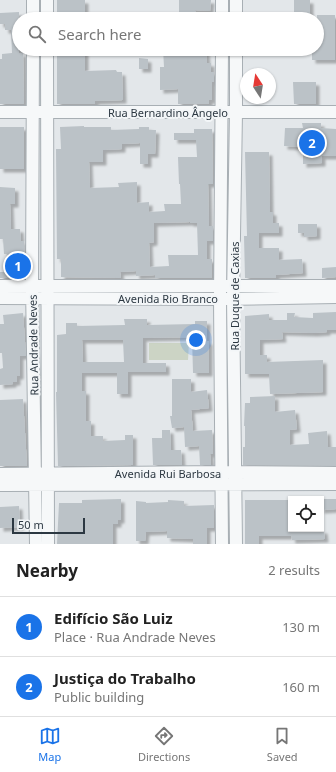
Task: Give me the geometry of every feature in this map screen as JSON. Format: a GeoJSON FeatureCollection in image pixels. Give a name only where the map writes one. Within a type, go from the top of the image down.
{"type":"FeatureCollection","features":[{"type":"Feature","properties":{"kind":"street"},"geometry":{"type":"LineString","coordinates":[[33,0],[33,12]]}},
{"type":"Feature","properties":{"kind":"street"},"geometry":{"type":"LineString","coordinates":[[47,0],[47,12]]}},
{"type":"Feature","properties":{"kind":"street"},"geometry":{"type":"LineString","coordinates":[[222,0],[222,12]]}},
{"type":"Feature","properties":{"kind":"street"},"geometry":{"type":"LineString","coordinates":[[236,0],[236,12]]}},
{"type":"Feature","properties":{"kind":"street","name":"Rua Andrade Neves"},"geometry":{"type":"LineString","coordinates":[[33,56],[33,292],[41,479],[48,544]]}},
{"type":"Feature","properties":{"kind":"street","name":"Rua Andrade Neves"},"geometry":{"type":"LineString","coordinates":[[36,544],[41,479],[47,292],[47,56]]}},
{"type":"Feature","properties":{"kind":"street","name":"Rua Duque de Caxias"},"geometry":{"type":"LineString","coordinates":[[222,56],[220,293],[222,544]]}},
{"type":"Feature","properties":{"kind":"street","name":"Rua Duque de Caxias"},"geometry":{"type":"LineString","coordinates":[[236,56],[233,292],[236,544]]}},
{"type":"Feature","properties":{"kind":"street"},"geometry":{"type":"LineString","coordinates":[[33,68],[46,67]]}},
{"type":"Feature","properties":{"kind":"street"},"geometry":{"type":"LineString","coordinates":[[222,69],[236,68]]}},
{"type":"Feature","properties":{"kind":"street","name":"Rua Bernardino Ângelo"},"geometry":{"type":"LineString","coordinates":[[0,112],[336,112]]}},
{"type":"Feature","properties":{"kind":"street"},"geometry":{"type":"LineString","coordinates":[[221,193],[235,193]]}},
{"type":"Feature","properties":{"kind":"street"},"geometry":{"type":"LineString","coordinates":[[33,241],[47,240]]}},
{"type":"Feature","properties":{"kind":"street","name":"Avenida Rio Branco"},"geometry":{"type":"LineString","coordinates":[[0,286],[33,292],[322,292],[336,297]]}},
{"type":"Feature","properties":{"kind":"street","name":"Avenida Rio Branco"},"geometry":{"type":"LineString","coordinates":[[322,292],[336,286]]}},
{"type":"Feature","properties":{"kind":"street","name":"Avenida Rio Branco"},"geometry":{"type":"LineString","coordinates":[[0,298],[33,292]]}},
{"type":"Feature","properties":{"kind":"street"},"geometry":{"type":"LineString","coordinates":[[221,346],[233,347]]}},
{"type":"Feature","properties":{"kind":"street"},"geometry":{"type":"LineString","coordinates":[[221,429],[235,429]]}},
{"type":"Feature","properties":{"kind":"street","name":"Avenida Rui Barbosa"},"geometry":{"type":"LineString","coordinates":[[0,484],[41,479],[236,478],[336,473]]}},
{"type":"Feature","properties":{"kind":"street","name":"Avenida Rui Barbosa"},"geometry":{"type":"LineString","coordinates":[[0,474],[41,479]]}},
{"type":"Feature","properties":{"kind":"street","name":"Avenida Rui Barbosa"},"geometry":{"type":"LineString","coordinates":[[236,478],[336,484]]}},
{"type":"Feature","properties":{"kind":"green space"},"geometry":{"type":"Polygon","coordinates":[[[149,343],[189,343],[188,360],[149,360],[149,343]]]}},
{"type":"Feature","properties":{"kind":"building"},"geometry":{"type":"Polygon","coordinates":[[[57,0],[85,0],[85,12],[57,12],[57,0]]]}},
{"type":"Feature","properties":{"kind":"building"},"geometry":{"type":"Polygon","coordinates":[[[179,0],[211,0],[210,11],[195,10],[195,12],[179,12],[179,0]]]}},
{"type":"Feature","properties":{"kind":"building"},"geometry":{"type":"Polygon","coordinates":[[[294,0],[310,0],[310,12],[294,12],[294,0]]]}},
{"type":"Feature","properties":{"kind":"building"},"geometry":{"type":"Polygon","coordinates":[[[12,12],[12,53],[11,30],[5,30],[5,24],[0,24],[0,13],[12,12]]]}},
{"type":"Feature","properties":{"kind":"building"},"geometry":{"type":"Polygon","coordinates":[[[324,15],[335,15],[335,60],[312,60],[312,56],[324,56],[324,15]]]}},
{"type":"Feature","properties":{"kind":"building"},"geometry":{"type":"Polygon","coordinates":[[[12,53],[12,56],[23,56],[24,104],[0,104],[0,59],[2,59],[2,54],[12,53]]]}},
{"type":"Feature","properties":{"kind":"building"},"geometry":{"type":"Polygon","coordinates":[[[57,56],[85,56],[85,71],[116,70],[117,72],[122,72],[123,100],[95,101],[95,104],[57,104],[57,56]]]}},
{"type":"Feature","properties":{"kind":"building"},"geometry":{"type":"Polygon","coordinates":[[[163,56],[206,56],[207,63],[211,63],[211,72],[214,72],[214,82],[212,82],[212,100],[209,100],[209,104],[178,104],[178,89],[160,90],[160,67],[164,67],[163,56]]]}},
{"type":"Feature","properties":{"kind":"building"},"geometry":{"type":"Polygon","coordinates":[[[139,58],[148,59],[148,69],[139,69],[139,58]]]}},
{"type":"Feature","properties":{"kind":"building"},"geometry":{"type":"Polygon","coordinates":[[[293,82],[316,82],[316,104],[294,104],[293,82]]]}},
{"type":"Feature","properties":{"kind":"building"},"geometry":{"type":"Polygon","coordinates":[[[302,123],[321,123],[321,128],[336,129],[336,156],[322,156],[322,163],[303,164],[303,147],[284,146],[285,128],[303,128],[302,123]]]}},
{"type":"Feature","properties":{"kind":"building"},"geometry":{"type":"Polygon","coordinates":[[[0,127],[24,127],[24,169],[0,169],[0,127]]]}},
{"type":"Feature","properties":{"kind":"building"},"geometry":{"type":"Polygon","coordinates":[[[60,127],[111,127],[111,130],[139,129],[139,127],[149,127],[149,130],[156,130],[155,154],[148,154],[148,164],[140,164],[140,143],[122,144],[122,149],[103,150],[103,162],[89,162],[90,188],[119,187],[118,183],[137,182],[137,203],[149,202],[149,212],[165,211],[164,204],[181,204],[178,157],[197,157],[196,140],[174,140],[174,133],[194,133],[194,129],[212,129],[213,184],[208,184],[209,226],[213,226],[213,241],[207,241],[207,259],[212,259],[212,278],[155,278],[155,275],[136,276],[136,271],[120,272],[121,278],[61,277],[61,259],[57,259],[56,149],[61,149],[60,127]],[[154,223],[154,242],[149,243],[150,267],[169,266],[168,255],[198,255],[197,223],[154,223]]]}},
{"type":"Feature","properties":{"kind":"building"},"geometry":{"type":"Polygon","coordinates":[[[245,152],[269,152],[270,212],[273,212],[273,223],[279,223],[279,233],[259,233],[259,248],[279,248],[279,260],[302,259],[303,273],[276,275],[276,278],[245,278],[244,236],[247,236],[245,152]]]}},
{"type":"Feature","properties":{"kind":"building"},"geometry":{"type":"Polygon","coordinates":[[[0,187],[15,188],[15,204],[10,204],[11,229],[20,229],[21,241],[24,241],[25,278],[0,278],[0,272],[11,272],[11,254],[4,254],[3,239],[0,239],[0,187]]]}},
{"type":"Feature","properties":{"kind":"building"},"geometry":{"type":"Polygon","coordinates":[[[298,224],[317,224],[317,236],[304,237],[304,233],[298,233],[298,224]]]}},
{"type":"Feature","properties":{"kind":"building"},"geometry":{"type":"Polygon","coordinates":[[[336,267],[336,277],[322,278],[322,268],[336,267]]]}},
{"type":"Feature","properties":{"kind":"building"},"geometry":{"type":"Polygon","coordinates":[[[336,312],[336,330],[327,330],[327,332],[314,333],[282,332],[283,339],[260,340],[260,355],[267,355],[267,362],[323,360],[323,392],[270,394],[269,374],[245,374],[245,316],[269,314],[269,320],[287,320],[287,313],[295,313],[294,317],[313,318],[313,313],[336,312]]]}},
{"type":"Feature","properties":{"kind":"building"},"geometry":{"type":"Polygon","coordinates":[[[23,313],[26,356],[20,356],[20,376],[17,376],[17,382],[13,382],[13,384],[0,385],[0,369],[3,368],[2,353],[0,353],[0,324],[4,324],[3,315],[23,313]]]}},
{"type":"Feature","properties":{"kind":"building"},"geometry":{"type":"Polygon","coordinates":[[[124,319],[147,319],[147,325],[195,324],[195,321],[207,321],[207,341],[209,341],[209,373],[193,373],[192,337],[143,338],[143,363],[166,363],[166,372],[128,372],[128,394],[117,394],[117,373],[82,373],[82,391],[86,391],[86,421],[91,421],[91,436],[103,436],[103,441],[125,440],[125,435],[133,435],[133,465],[58,466],[56,392],[57,335],[66,334],[66,323],[77,323],[77,326],[125,325],[124,319]],[[82,340],[83,362],[124,362],[123,340],[82,340]]]}},
{"type":"Feature","properties":{"kind":"building"},"geometry":{"type":"Polygon","coordinates":[[[172,379],[191,379],[191,392],[207,390],[209,408],[191,410],[193,431],[212,430],[213,454],[210,454],[211,465],[200,465],[199,446],[185,447],[184,427],[172,428],[170,416],[172,416],[172,379]]]}},
{"type":"Feature","properties":{"kind":"building"},"geometry":{"type":"Polygon","coordinates":[[[275,396],[275,412],[295,410],[297,429],[290,430],[290,445],[309,444],[308,433],[327,431],[328,447],[336,447],[336,466],[243,465],[243,447],[245,447],[245,403],[250,403],[250,397],[275,396]]]}},
{"type":"Feature","properties":{"kind":"building"},"geometry":{"type":"Polygon","coordinates":[[[23,399],[27,466],[0,466],[0,400],[23,399]]]}},
{"type":"Feature","properties":{"kind":"building"},"geometry":{"type":"Polygon","coordinates":[[[162,430],[170,430],[171,450],[181,450],[182,465],[153,465],[152,438],[162,438],[162,430]]]}},
{"type":"Feature","properties":{"kind":"building"},"geometry":{"type":"Polygon","coordinates":[[[121,499],[121,520],[118,520],[118,524],[113,524],[113,544],[57,544],[59,503],[82,503],[82,500],[121,499]]]}},
{"type":"Feature","properties":{"kind":"building"},"geometry":{"type":"Polygon","coordinates":[[[324,499],[336,499],[336,509],[324,510],[324,499]]]}},
{"type":"Feature","properties":{"kind":"building"},"geometry":{"type":"Polygon","coordinates":[[[168,500],[184,501],[184,506],[214,505],[214,528],[207,528],[207,544],[193,544],[193,539],[167,538],[167,531],[146,532],[145,541],[136,541],[136,501],[146,503],[168,502],[168,500]]]}},
{"type":"Feature","properties":{"kind":"building"},"geometry":{"type":"Polygon","coordinates":[[[245,500],[288,500],[288,532],[291,532],[291,536],[259,536],[259,544],[245,544],[245,500]]]}},
{"type":"Feature","properties":{"kind":"building"},"geometry":{"type":"Polygon","coordinates":[[[19,506],[20,527],[0,528],[0,507],[19,506]]]}},
{"type":"Feature","properties":{"kind":"building"},"geometry":{"type":"Polygon","coordinates":[[[324,530],[325,539],[292,540],[291,532],[324,532],[324,530]]]}},
{"type":"Feature","properties":{"kind":"place","name":"Justiça do Trabalho"},"geometry":{"type":"Point","coordinates":[312,143]}},
{"type":"Feature","properties":{"kind":"place","name":"Edifício São Luiz"},"geometry":{"type":"Point","coordinates":[18,266]}}]}
